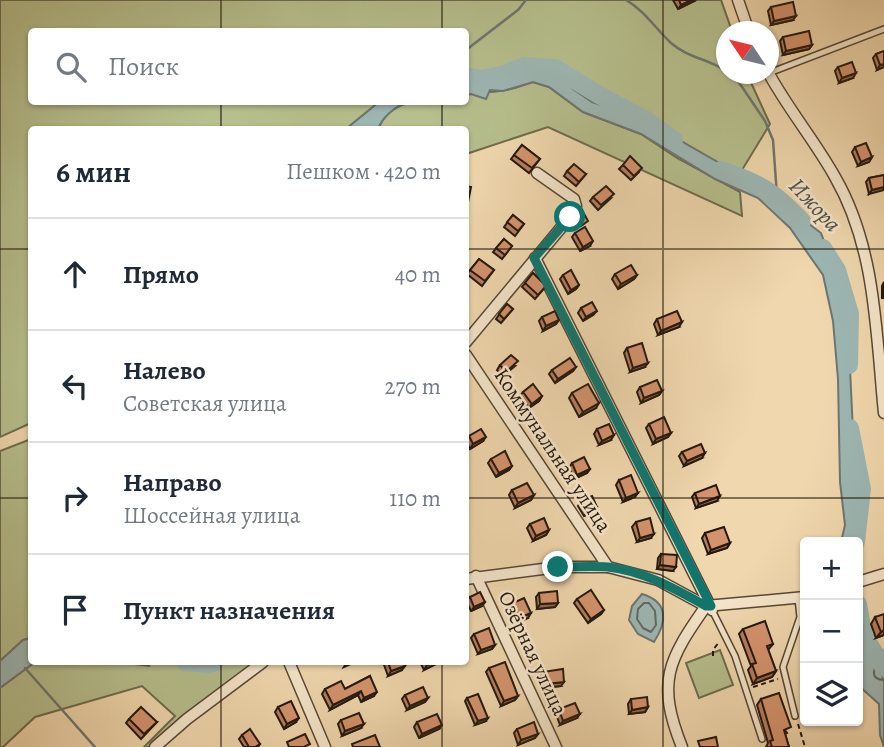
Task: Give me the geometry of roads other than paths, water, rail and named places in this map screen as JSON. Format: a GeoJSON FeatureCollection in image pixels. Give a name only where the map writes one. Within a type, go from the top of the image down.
{"type":"FeatureCollection","features":[{"type":"Feature","properties":{"kind":"street"},"geometry":{"type":"LineString","coordinates":[[738,0],[745,21]]}},
{"type":"Feature","properties":{"kind":"street"},"geometry":{"type":"LineString","coordinates":[[776,84],[836,178],[860,234],[873,301],[884,413]]}},
{"type":"Feature","properties":{"kind":"street"},"geometry":{"type":"LineString","coordinates":[[469,338],[570,217],[576,206],[574,200],[537,173]]}},
{"type":"Feature","properties":{"kind":"street"},"geometry":{"type":"LineString","coordinates":[[534,258],[710,607]]}},
{"type":"Feature","properties":{"kind":"street","name":"Коммунальная улица"},"geometry":{"type":"LineString","coordinates":[[469,359],[608,567]]}},
{"type":"Feature","properties":{"kind":"street"},"geometry":{"type":"LineString","coordinates":[[471,577],[558,567],[608,567],[659,580],[710,607],[800,597]]}},
{"type":"Feature","properties":{"kind":"street","name":"Озёрная улица"},"geometry":{"type":"LineString","coordinates":[[471,577],[556,747]]}},
{"type":"Feature","properties":{"kind":"street"},"geometry":{"type":"LineString","coordinates":[[682,747],[670,708],[668,683],[673,659],[710,607]]}},
{"type":"Feature","properties":{"kind":"street"},"geometry":{"type":"LineString","coordinates":[[162,745],[259,665]]}},
{"type":"Feature","properties":{"kind":"street"},"geometry":{"type":"LineString","coordinates":[[290,665],[325,747]]}},
{"type":"Feature","properties":{"kind":"lane"},"geometry":{"type":"LineString","coordinates":[[779,69],[884,29]]}},
{"type":"Feature","properties":{"kind":"lane"},"geometry":{"type":"LineString","coordinates":[[795,716],[783,667],[800,617],[802,600]]}},
{"type":"Feature","properties":{"kind":"lane"},"geometry":{"type":"LineString","coordinates":[[710,607],[727,639],[762,740]]}},
{"type":"Feature","properties":{"kind":"water"},"geometry":{"type":"Polygon","coordinates":[[[529,68],[557,73],[573,89],[592,102],[636,117],[658,128],[758,185],[821,233],[847,305],[854,453],[861,482],[860,525],[856,537],[842,537],[845,525],[840,482],[838,379],[833,321],[823,275],[790,228],[758,198],[715,179],[641,134],[583,112],[549,87],[533,82],[503,91],[490,90],[486,99],[469,94],[469,79],[529,68]]]}},
{"type":"Feature","properties":{"kind":"water"},"geometry":{"type":"Polygon","coordinates":[[[375,105],[401,105],[389,113],[380,126],[350,126],[375,105]]]}},
{"type":"Feature","properties":{"kind":"water"},"geometry":{"type":"Polygon","coordinates":[[[642,594],[657,602],[663,614],[654,642],[638,634],[629,620],[632,606],[642,594]]]}},
{"type":"Feature","properties":{"kind":"water"},"geometry":{"type":"Polygon","coordinates":[[[863,621],[884,652],[884,664],[880,670],[884,682],[884,747],[880,735],[879,704],[863,690],[863,621]]]}},
{"type":"Feature","properties":{"kind":"water"},"geometry":{"type":"Polygon","coordinates":[[[28,639],[28,665],[31,665],[0,688],[0,661],[23,640],[28,639]]]}},
{"type":"Feature","properties":{"kind":"waterway"},"geometry":{"type":"LineString","coordinates":[[469,48],[518,10],[526,0]]}},
{"type":"Feature","properties":{"kind":"waterway"},"geometry":{"type":"LineString","coordinates":[[626,0],[639,9],[678,48],[716,66]]}},
{"type":"Feature","properties":{"kind":"waterway","name":"Ижора"},"geometry":{"type":"LineString","coordinates":[[469,77],[480,79],[502,75],[524,66],[555,68],[646,120],[674,140]]}},
{"type":"Feature","properties":{"kind":"waterway"},"geometry":{"type":"LineString","coordinates":[[740,84],[765,121],[773,140],[777,196]]}},
{"type":"Feature","properties":{"kind":"waterway","name":"Ижора"},"geometry":{"type":"LineString","coordinates":[[721,170],[765,189],[802,221]]}},
{"type":"Feature","properties":{"kind":"waterway","name":"Ижора"},"geometry":{"type":"LineString","coordinates":[[823,248],[837,270],[850,314],[849,365]]}},
{"type":"Feature","properties":{"kind":"waterway","name":"Ижора"},"geometry":{"type":"LineString","coordinates":[[850,428],[862,489],[857,537]]}},
{"type":"Feature","properties":{"kind":"waterway","name":"Ижора"},"geometry":{"type":"LineString","coordinates":[[863,631],[884,668]]}},
{"type":"Feature","properties":{"kind":"waterway"},"geometry":{"type":"LineString","coordinates":[[25,668],[95,747]]}}]}
